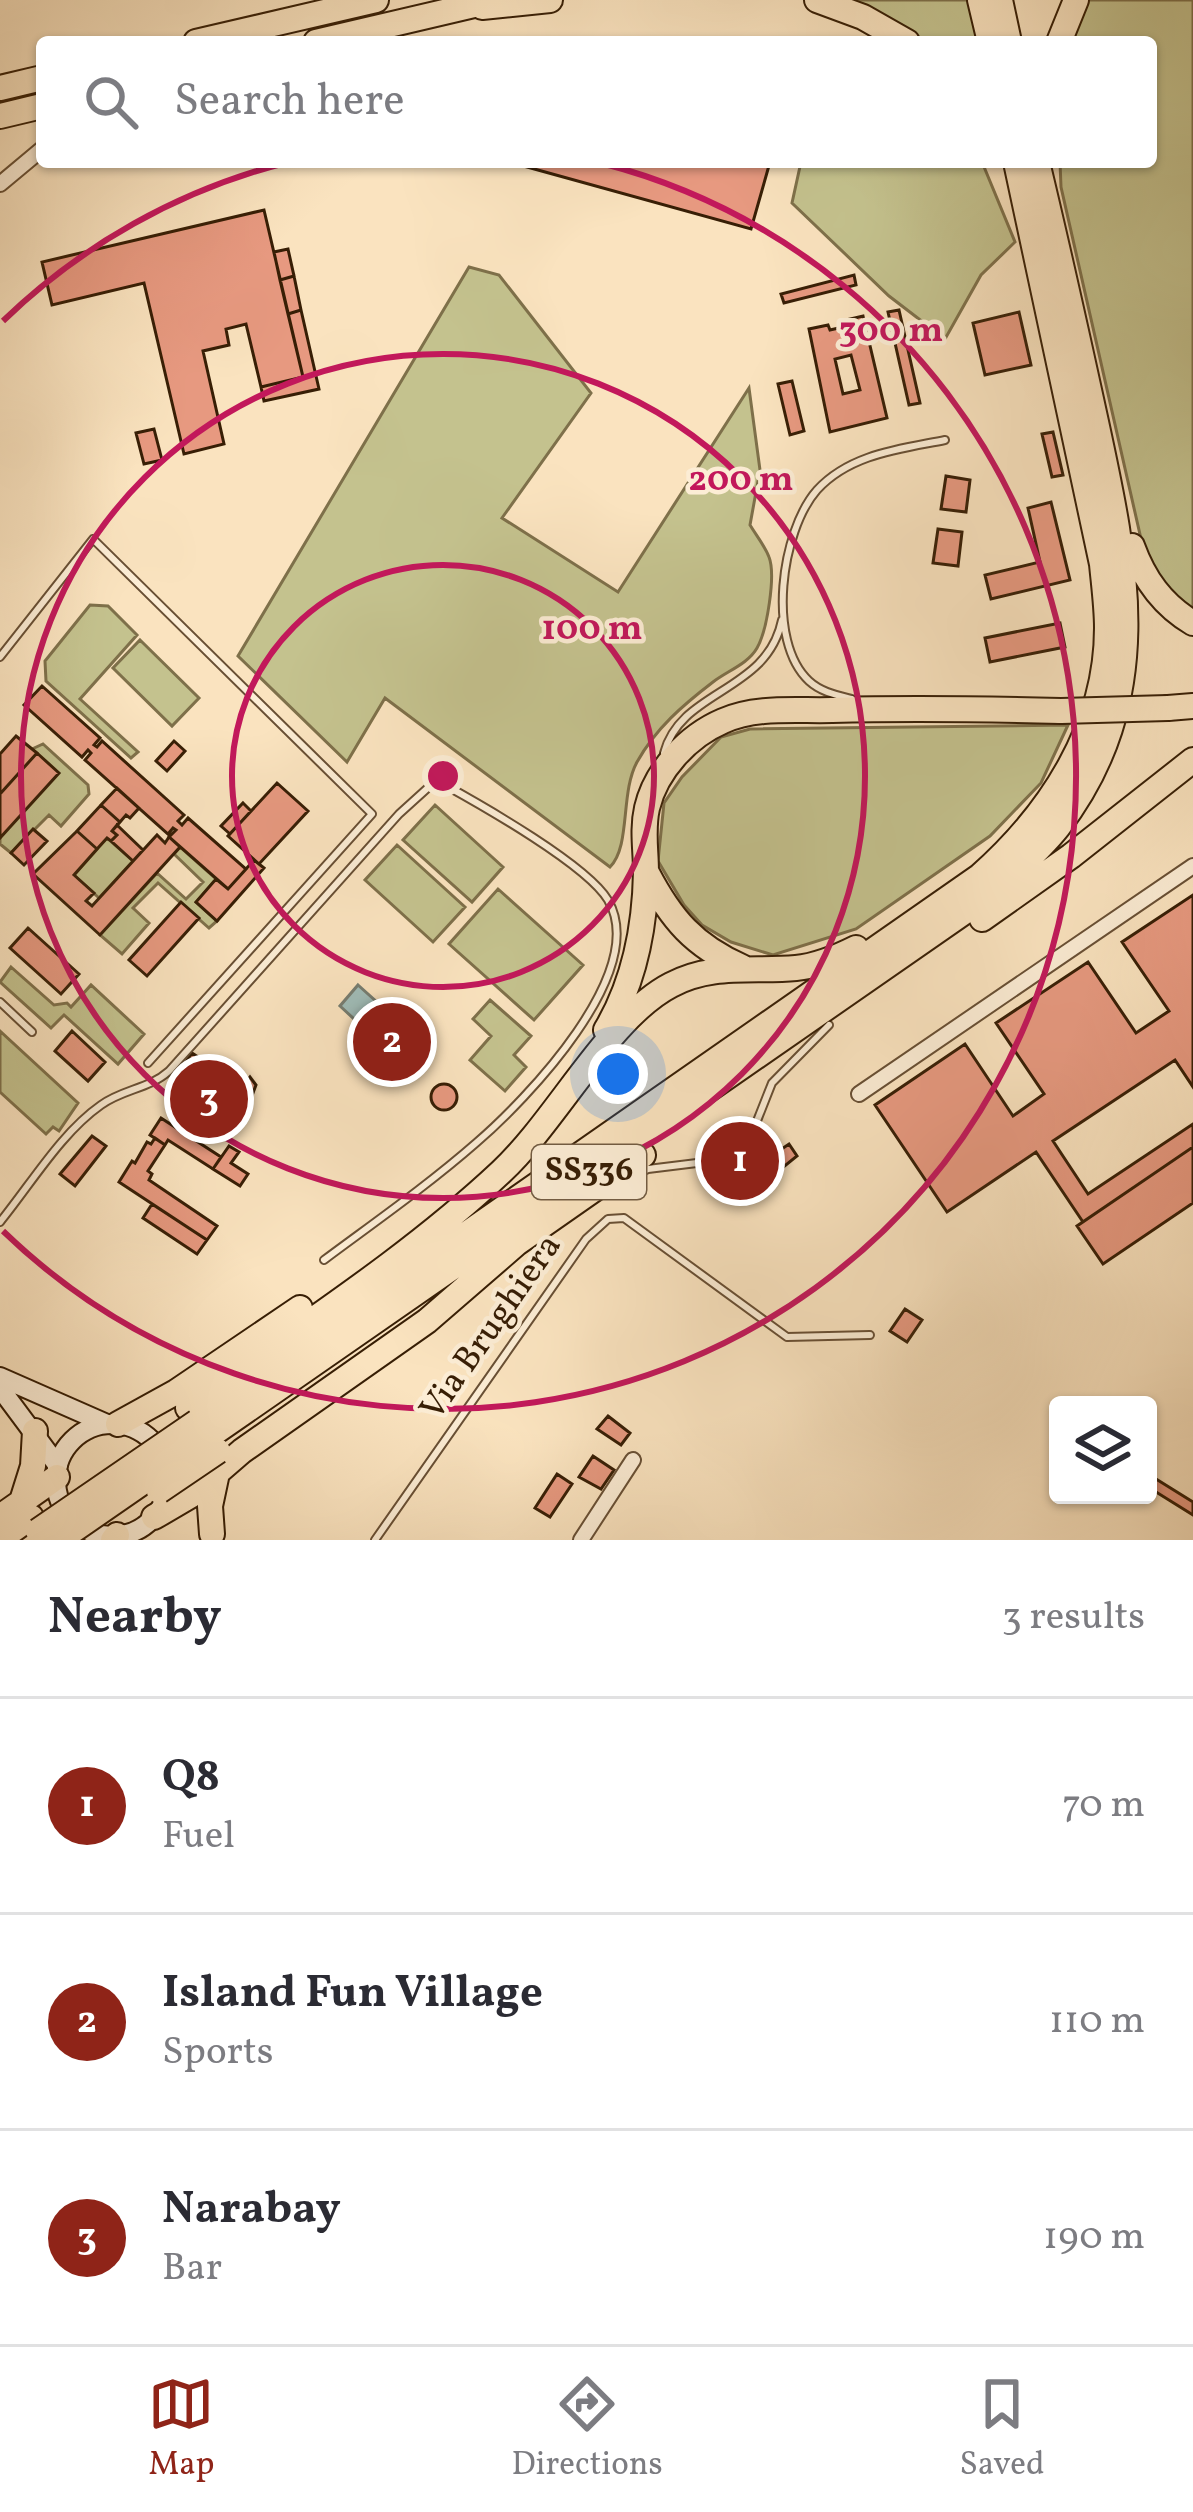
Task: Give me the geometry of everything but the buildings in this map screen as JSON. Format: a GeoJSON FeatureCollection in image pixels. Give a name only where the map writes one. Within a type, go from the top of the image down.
{"type":"FeatureCollection","features":[{"type":"Feature","properties":{"kind":"highway"},"geometry":{"type":"LineString","coordinates":[[222,36],[376,0]]}},
{"type":"Feature","properties":{"kind":"highway"},"geometry":{"type":"LineString","coordinates":[[341,36],[495,0]]}},
{"type":"Feature","properties":{"kind":"highway"},"geometry":{"type":"LineString","coordinates":[[455,9],[550,0]]}},
{"type":"Feature","properties":{"kind":"highway"},"geometry":{"type":"LineString","coordinates":[[818,0],[896,36]]}},
{"type":"Feature","properties":{"kind":"highway"},"geometry":{"type":"LineString","coordinates":[[980,0],[989,36]]}},
{"type":"Feature","properties":{"kind":"highway"},"geometry":{"type":"LineString","coordinates":[[1000,0],[1009,36]]}},
{"type":"Feature","properties":{"kind":"highway"},"geometry":{"type":"LineString","coordinates":[[1061,36],[1076,0]]}},
{"type":"Feature","properties":{"kind":"highway"},"geometry":{"type":"LineString","coordinates":[[0,88],[36,79]]}},
{"type":"Feature","properties":{"kind":"highway"},"geometry":{"type":"LineString","coordinates":[[0,116],[36,107]]}},
{"type":"Feature","properties":{"kind":"highway"},"geometry":{"type":"LineString","coordinates":[[1001,168],[1052,326]]}},
{"type":"Feature","properties":{"kind":"highway"},"geometry":{"type":"LineString","coordinates":[[88,1540],[501,1172],[649,998],[675,982],[742,967],[801,968],[836,958],[923,915],[980,876],[1041,814],[1078,751],[1100,682],[1107,631],[1102,563],[1017,168]]}},
{"type":"Feature","properties":{"kind":"highway"},"geometry":{"type":"LineString","coordinates":[[1038,168],[1112,494],[1140,568],[1164,601],[1193,623]]}},
{"type":"Feature","properties":{"kind":"highway"},"geometry":{"type":"LineString","coordinates":[[1049,168],[1055,240]]}},
{"type":"Feature","properties":{"kind":"highway","name":"SS336"},"geometry":{"type":"LineString","coordinates":[[36,1526],[206,1438],[993,892],[1058,826],[1088,779],[1105,739],[1120,688],[1128,629],[1125,562],[1112,494]]}},
{"type":"Feature","properties":{"kind":"highway"},"geometry":{"type":"LineString","coordinates":[[566,1100],[630,981],[646,871],[647,806],[677,753],[700,734],[756,711],[1181,707]]}},
{"type":"Feature","properties":{"kind":"highway"},"geometry":{"type":"LineString","coordinates":[[154,1528],[190,1496],[206,1438],[517,1243],[1071,856],[1193,760]]}},
{"type":"Feature","properties":{"kind":"highway"},"geometry":{"type":"LineString","coordinates":[[646,871],[668,913],[685,933],[742,967]]}},
{"type":"Feature","properties":{"kind":"highway","name":"SS336"},"geometry":{"type":"LineString","coordinates":[[206,1438],[923,915]]}},
{"type":"Feature","properties":{"kind":"highway"},"geometry":{"type":"LineString","coordinates":[[112,1424],[176,1392],[501,1172]]}},
{"type":"Feature","properties":{"kind":"highway"},"geometry":{"type":"LineString","coordinates":[[35,1431],[36,1526]]}},
{"type":"Feature","properties":{"kind":"highway"},"geometry":{"type":"LineString","coordinates":[[206,1438],[214,1537]]}},
{"type":"Feature","properties":{"kind":"highway"},"geometry":{"type":"LineString","coordinates":[[0,1539],[36,1526],[57,1472]]}},
{"type":"Feature","properties":{"kind":"highway"},"geometry":{"type":"LineString","coordinates":[[0,1516],[36,1526]]}},
{"type":"Feature","properties":{"kind":"main road"},"geometry":{"type":"LineString","coordinates":[[0,1377],[144,1433],[214,1537]]}},
{"type":"Feature","properties":{"kind":"main road"},"geometry":{"type":"LineString","coordinates":[[0,1388],[35,1431],[57,1472],[69,1515],[90,1531],[120,1536],[154,1528],[168,1487],[162,1454]]}},
{"type":"Feature","properties":{"kind":"main road"},"geometry":{"type":"LineString","coordinates":[[57,1472],[76,1437],[112,1424]]}},
{"type":"Feature","properties":{"kind":"street"},"geometry":{"type":"LineString","coordinates":[[0,184],[36,154]]}},
{"type":"Feature","properties":{"kind":"street"},"geometry":{"type":"LineString","coordinates":[[859,1094],[1193,866]]}},
{"type":"Feature","properties":{"kind":"street"},"geometry":{"type":"LineString","coordinates":[[581,1540],[633,1460]]}},
{"type":"Feature","properties":{"kind":"lane"},"geometry":{"type":"LineString","coordinates":[[656,784],[667,744],[705,702],[766,660],[778,643],[789,539],[818,489],[862,459],[945,440]]}},
{"type":"Feature","properties":{"kind":"lane"},"geometry":{"type":"LineString","coordinates":[[0,656],[93,539],[372,814],[148,1064]]}},
{"type":"Feature","properties":{"kind":"lane"},"geometry":{"type":"LineString","coordinates":[[784,611],[795,664],[826,693],[937,707]]}},
{"type":"Feature","properties":{"kind":"lane"},"geometry":{"type":"LineString","coordinates":[[0,1222],[86,1117],[122,1093],[153,1085],[169,1071],[398,814],[431,785],[445,785],[594,882],[615,915],[617,935],[611,963],[600,994],[568,1044],[493,1127],[438,1175],[324,1260]]}},
{"type":"Feature","properties":{"kind":"lane"},"geometry":{"type":"LineString","coordinates":[[0,1002],[32,1032]]}},
{"type":"Feature","properties":{"kind":"lane"},"geometry":{"type":"LineString","coordinates":[[566,1209],[648,1169],[705,1162],[752,1131],[772,1083],[829,1025]]}},
{"type":"Feature","properties":{"kind":"lane","name":"Via Brughiera"},"geometry":{"type":"LineString","coordinates":[[375,1540],[586,1240],[608,1219],[624,1218],[787,1337],[870,1336]]}},
{"type":"Feature","properties":{"kind":"shaded area"},"geometry":{"type":"Polygon","coordinates":[[[842,0],[968,0],[977,36],[905,36],[842,0]]]}},
{"type":"Feature","properties":{"kind":"shaded area"},"geometry":{"type":"Polygon","coordinates":[[[1085,0],[1193,0],[1193,616],[1149,574],[1061,187],[1060,168],[1157,168],[1157,36],[1072,36],[1085,0]]]}},
{"type":"Feature","properties":{"kind":"shaded area"},"geometry":{"type":"Polygon","coordinates":[[[800,168],[984,168],[1015,242],[981,275],[945,339],[889,296],[792,203],[800,168]]]}},
{"type":"Feature","properties":{"kind":"shaded area"},"geometry":{"type":"Polygon","coordinates":[[[469,267],[499,275],[591,393],[502,518],[618,592],[749,388],[760,470],[750,525],[771,565],[764,629],[748,659],[681,708],[644,750],[632,775],[621,846],[610,867],[385,698],[347,762],[238,656],[469,267]]]}},
{"type":"Feature","properties":{"kind":"shaded area"},"geometry":{"type":"Polygon","coordinates":[[[90,605],[108,606],[137,635],[80,699],[138,752],[131,758],[46,681],[45,661],[90,605]]]}},
{"type":"Feature","properties":{"kind":"shaded area"},"geometry":{"type":"Polygon","coordinates":[[[140,640],[199,698],[172,726],[113,668],[140,640]]]}},
{"type":"Feature","properties":{"kind":"shaded area"},"geometry":{"type":"Polygon","coordinates":[[[1068,725],[1041,783],[990,836],[856,929],[773,955],[731,942],[702,925],[658,861],[664,803],[721,737],[750,729],[1068,725]]]}},
{"type":"Feature","properties":{"kind":"shaded area"},"geometry":{"type":"Polygon","coordinates":[[[43,744],[88,785],[89,794],[61,826],[49,815],[11,853],[0,838],[32,749],[43,744]]]}},
{"type":"Feature","properties":{"kind":"shaded area"},"geometry":{"type":"Polygon","coordinates":[[[435,805],[503,867],[472,902],[403,840],[435,805]]]}},
{"type":"Feature","properties":{"kind":"shaded area"},"geometry":{"type":"Polygon","coordinates":[[[107,838],[133,861],[99,898],[74,875],[107,838]]]}},
{"type":"Feature","properties":{"kind":"shaded area"},"geometry":{"type":"Polygon","coordinates":[[[397,845],[465,907],[433,942],[365,880],[397,845]]]}},
{"type":"Feature","properties":{"kind":"shaded area"},"geometry":{"type":"Polygon","coordinates":[[[180,847],[216,879],[196,902],[217,921],[209,928],[158,883],[133,908],[149,923],[122,954],[100,935],[157,873],[186,899],[203,882],[174,854],[180,847]]]}},
{"type":"Feature","properties":{"kind":"shaded area"},"geometry":{"type":"Polygon","coordinates":[[[498,889],[583,965],[534,1020],[449,944],[498,889]]]}},
{"type":"Feature","properties":{"kind":"shaded area"},"geometry":{"type":"Polygon","coordinates":[[[11,967],[54,1005],[71,1007],[91,985],[144,1034],[118,1064],[64,1015],[51,1028],[0,982],[11,967]]]}},
{"type":"Feature","properties":{"kind":"shaded area"},"geometry":{"type":"Polygon","coordinates":[[[490,1000],[531,1036],[514,1055],[526,1067],[505,1091],[470,1060],[491,1036],[473,1019],[490,1000]]]}},
{"type":"Feature","properties":{"kind":"shaded area"},"geometry":{"type":"Polygon","coordinates":[[[0,1031],[78,1103],[59,1131],[53,1127],[46,1134],[0,1092],[0,1031]]]}},
{"type":"Feature","properties":{"kind":"water"},"geometry":{"type":"Polygon","coordinates":[[[358,985],[398,1021],[379,1042],[340,1006],[358,985]]]}},
{"type":"Feature","properties":{"kind":"place","name":"Island Fun Village"},"geometry":{"type":"Point","coordinates":[392,1042]}},
{"type":"Feature","properties":{"kind":"place","name":"Narabay"},"geometry":{"type":"Point","coordinates":[209,1099]}},
{"type":"Feature","properties":{"kind":"place","name":"Q8"},"geometry":{"type":"Point","coordinates":[740,1161]}}]}
